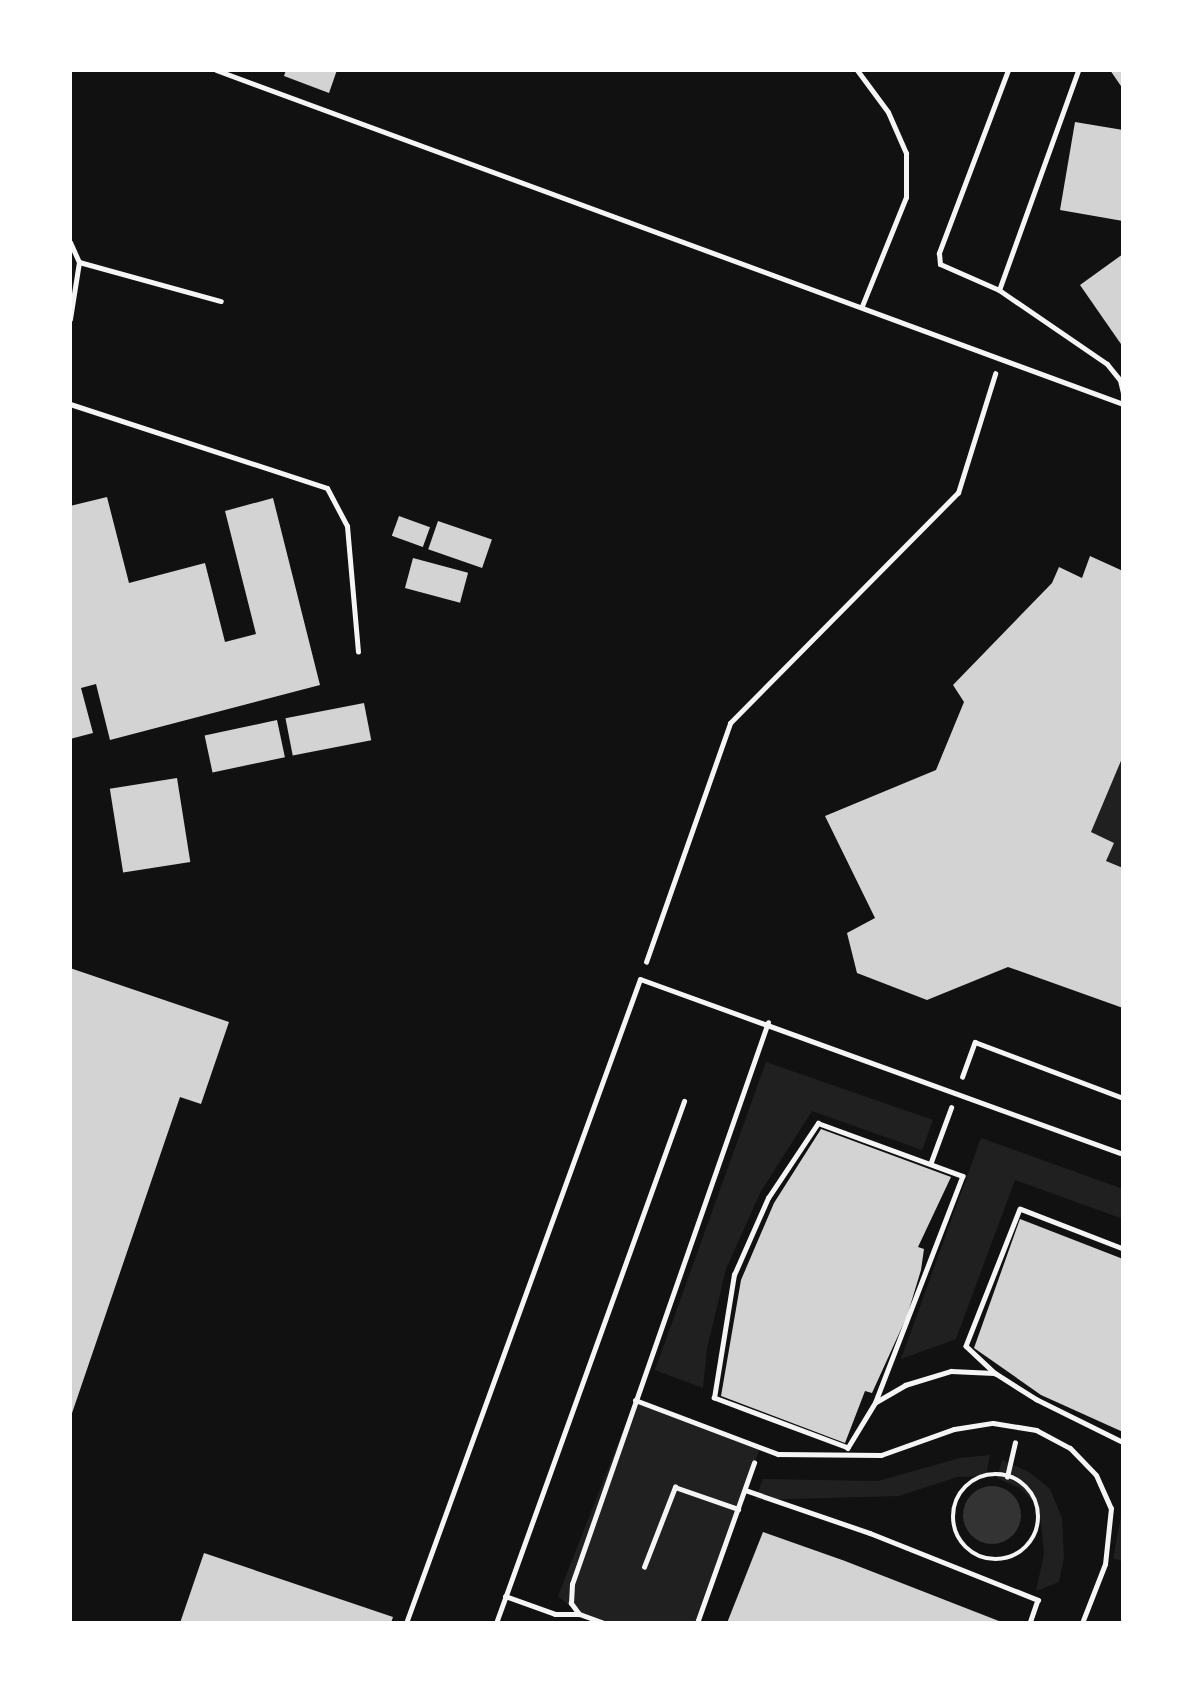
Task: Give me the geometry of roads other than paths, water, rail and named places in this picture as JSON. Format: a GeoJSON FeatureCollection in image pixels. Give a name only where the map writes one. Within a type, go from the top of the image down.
{"type":"FeatureCollection","features":[{"type":"Feature","properties":{"kind":"lane"},"geometry":{"type":"LineString","coordinates":[[216,70],[237,73],[1123,404]]}},
{"type":"Feature","properties":{"kind":"lane"},"geometry":{"type":"LineString","coordinates":[[857,70],[888,112],[906,152],[906,197],[862,306]]}},
{"type":"Feature","properties":{"kind":"lane"},"geometry":{"type":"LineString","coordinates":[[1008,70],[938,259],[945,268],[999,289],[1107,364],[1120,380],[1123,393]]}},
{"type":"Feature","properties":{"kind":"lane"},"geometry":{"type":"LineString","coordinates":[[999,289],[1078,70]]}},
{"type":"Feature","properties":{"kind":"lane"},"geometry":{"type":"LineString","coordinates":[[70,242],[79,262],[70,318]]}},
{"type":"Feature","properties":{"kind":"lane"},"geometry":{"type":"LineString","coordinates":[[79,262],[221,301]]}},
{"type":"Feature","properties":{"kind":"lane"},"geometry":{"type":"LineString","coordinates":[[70,404],[327,488],[347,526],[358,652]]}},
{"type":"Feature","properties":{"kind":"lane"},"geometry":{"type":"LineString","coordinates":[[406,1623],[640,979],[768,1022],[1123,1154]]}},
{"type":"Feature","properties":{"kind":"lane"},"geometry":{"type":"LineString","coordinates":[[579,1614],[571,1603],[572,1584],[768,1022]]}},
{"type":"Feature","properties":{"kind":"lane"},"geometry":{"type":"LineString","coordinates":[[496,1623],[684,1101]]}},
{"type":"Feature","properties":{"kind":"lane"},"geometry":{"type":"LineString","coordinates":[[635,1400],[778,1454],[881,1455],[954,1429],[993,1423],[1018,1426],[1070,1448],[1096,1475],[1111,1508],[1105,1564],[1082,1623]]}},
{"type":"Feature","properties":{"kind":"lane"},"geometry":{"type":"LineString","coordinates":[[505,1597],[555,1614],[579,1614],[604,1623]]}}]}
